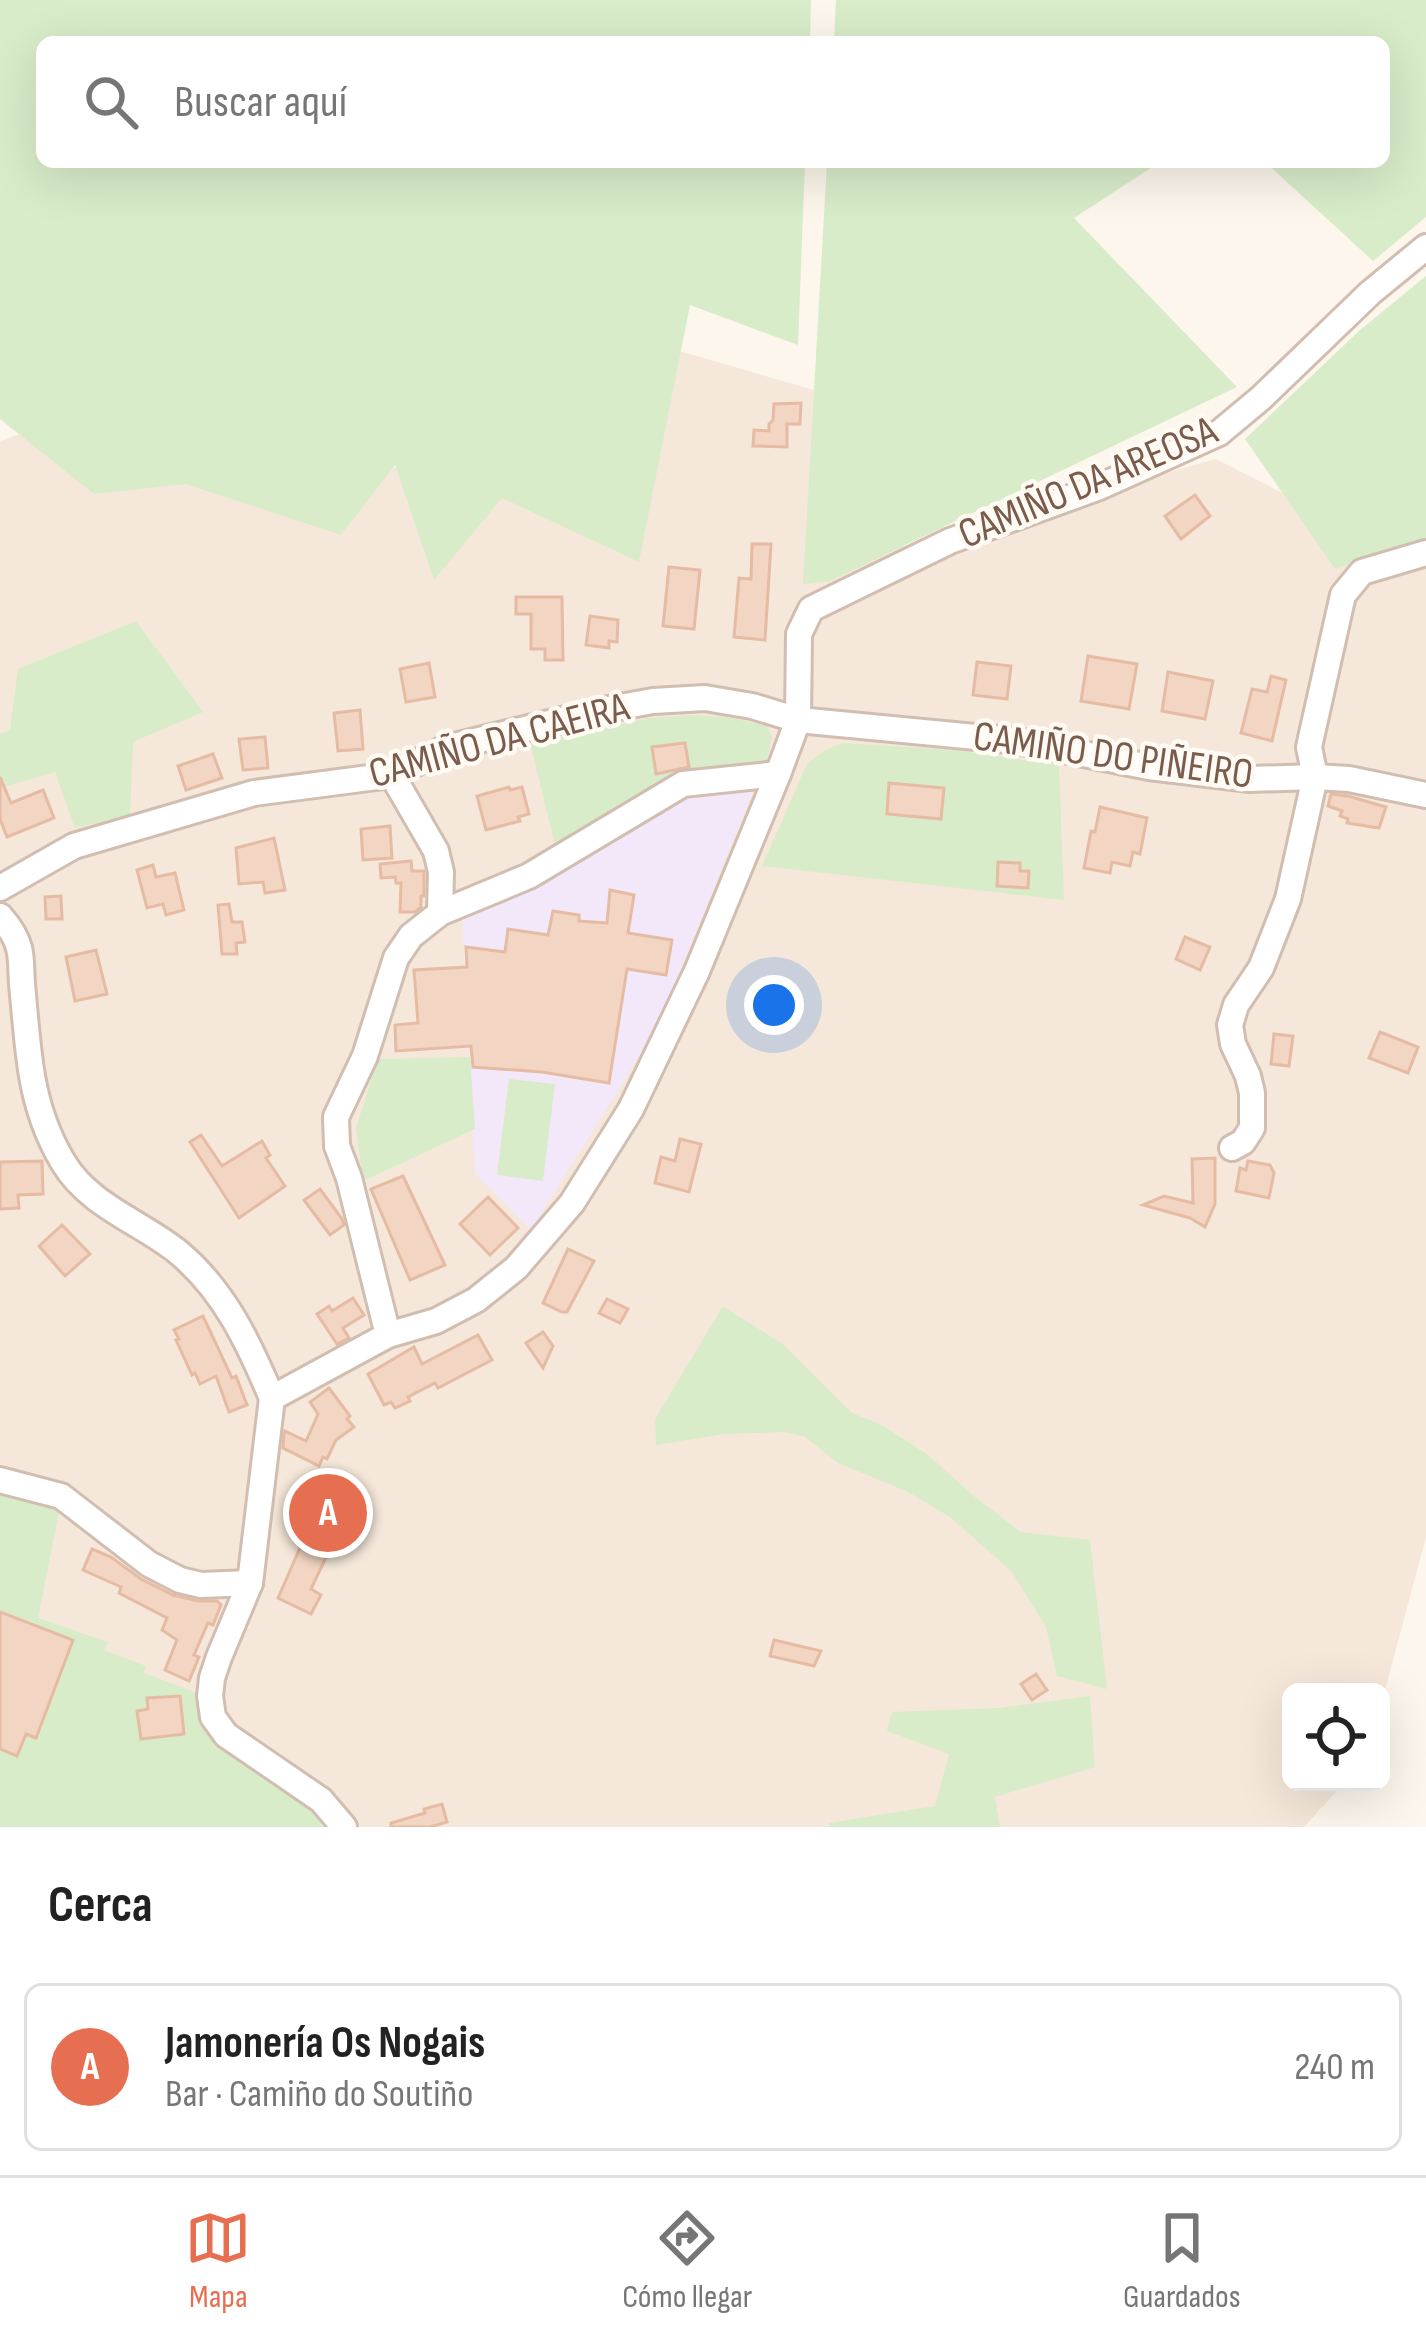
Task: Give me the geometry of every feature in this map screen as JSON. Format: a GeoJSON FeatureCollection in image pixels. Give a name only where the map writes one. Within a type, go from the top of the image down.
{"type":"FeatureCollection","features":[{"type":"Feature","properties":{"kind":"street","name":"CAMIÑO DA AREOSA"},"geometry":{"type":"LineString","coordinates":[[272,1398],[388,1334],[436,1321],[476,1300],[516,1268],[572,1203],[631,1109],[697,971],[778,774],[798,720],[799,634],[811,609],[950,541],[1097,488],[1220,433],[1370,292],[1426,248]]}},
{"type":"Feature","properties":{"kind":"street"},"geometry":{"type":"LineString","coordinates":[[1232,1148],[1252,1128],[1252,1093],[1230,1025],[1236,1005],[1262,968],[1288,898],[1315,777],[1309,747],[1343,595],[1363,572],[1426,553]]}},
{"type":"Feature","properties":{"kind":"street","name":"CAMIÑO DA CAEIRA"},"geometry":{"type":"LineString","coordinates":[[0,888],[74,845],[254,793],[392,775],[446,748],[603,710],[705,698],[798,720]]}},
{"type":"Feature","properties":{"kind":"street","name":"CAMIÑO DO PIÑEIRO"},"geometry":{"type":"LineString","coordinates":[[798,720],[1018,740],[1149,767],[1250,779],[1349,779],[1426,795]]}},
{"type":"Feature","properties":{"kind":"street"},"geometry":{"type":"LineString","coordinates":[[388,1334],[350,1178],[337,1146],[336,1117],[365,1056],[396,958],[411,936],[440,913],[529,876],[683,784],[778,774]]}},
{"type":"Feature","properties":{"kind":"street"},"geometry":{"type":"LineString","coordinates":[[392,775],[436,851],[441,872],[440,913]]}},
{"type":"Feature","properties":{"kind":"street"},"geometry":{"type":"LineString","coordinates":[[0,916],[19,946],[33,1081],[47,1130],[64,1166],[85,1189],[176,1250],[200,1272],[250,1346],[272,1398],[250,1583],[212,1678],[213,1717],[226,1735],[321,1800],[344,1827]]}},
{"type":"Feature","properties":{"kind":"street"},"geometry":{"type":"LineString","coordinates":[[0,1480],[61,1496],[149,1564],[180,1580],[201,1585],[250,1583]]}},
{"type":"Feature","properties":{"kind":"shaded area"},"geometry":{"type":"Polygon","coordinates":[[[680,351],[851,401],[841,564],[1216,459],[1348,526],[1426,514],[1426,1537],[1387,1683],[1282,1683],[1282,1791],[1337,1791],[1304,1827],[0,1827],[0,442],[78,409],[635,512],[680,351]]]}},
{"type":"Feature","properties":{"kind":"shaded area"},"geometry":{"type":"Polygon","coordinates":[[[757,782],[658,1026],[531,1230],[475,1173],[462,915],[682,792],[757,782]]]}},
{"type":"Feature","properties":{"kind":"green space"},"geometry":{"type":"Polygon","coordinates":[[[0,0],[811,0],[810,36],[36,36],[36,168],[805,168],[798,345],[690,305],[639,562],[502,498],[434,580],[395,465],[341,535],[186,484],[94,494],[0,419],[0,0]]]}},
{"type":"Feature","properties":{"kind":"green space"},"geometry":{"type":"Polygon","coordinates":[[[836,0],[1426,0],[1426,217],[1373,261],[1272,168],[1390,168],[1390,36],[834,36],[836,0]]]}},
{"type":"Feature","properties":{"kind":"green space"},"geometry":{"type":"Polygon","coordinates":[[[827,168],[1151,168],[1074,218],[1237,387],[830,581],[803,584],[827,168]]]}},
{"type":"Feature","properties":{"kind":"green space"},"geometry":{"type":"Polygon","coordinates":[[[1426,276],[1426,539],[1335,569],[1245,439],[1360,330],[1426,276]]]}},
{"type":"Feature","properties":{"kind":"green space"},"geometry":{"type":"Polygon","coordinates":[[[136,621],[203,712],[133,742],[130,815],[75,828],[55,772],[0,788],[0,734],[10,730],[18,669],[136,621]]]}},
{"type":"Feature","properties":{"kind":"green space"},"geometry":{"type":"Polygon","coordinates":[[[689,715],[767,726],[772,736],[766,765],[681,779],[556,849],[530,743],[649,718],[689,715]]]}},
{"type":"Feature","properties":{"kind":"green space"},"geometry":{"type":"Polygon","coordinates":[[[843,743],[954,750],[1059,765],[1064,900],[762,866],[807,764],[843,743]]]}},
{"type":"Feature","properties":{"kind":"green space"},"geometry":{"type":"Polygon","coordinates":[[[470,1057],[475,1129],[363,1181],[356,1128],[378,1059],[470,1057]]]}},
{"type":"Feature","properties":{"kind":"green space"},"geometry":{"type":"Polygon","coordinates":[[[509,1079],[555,1084],[543,1181],[497,1175],[509,1079]]]}},
{"type":"Feature","properties":{"kind":"green space"},"geometry":{"type":"Polygon","coordinates":[[[723,1306],[784,1345],[852,1413],[882,1425],[928,1455],[1021,1532],[1090,1540],[1107,1689],[1057,1676],[1046,1627],[1012,1572],[950,1517],[908,1492],[838,1463],[804,1436],[783,1432],[724,1434],[656,1445],[655,1419],[723,1306]]]}},
{"type":"Feature","properties":{"kind":"green space"},"geometry":{"type":"Polygon","coordinates":[[[0,1485],[61,1502],[38,1618],[108,1642],[104,1650],[146,1666],[144,1673],[197,1693],[215,1743],[309,1804],[323,1827],[0,1827],[0,1485]]]}},
{"type":"Feature","properties":{"kind":"green space"},"geometry":{"type":"Polygon","coordinates":[[[1090,1696],[1095,1767],[995,1797],[1000,1827],[829,1827],[829,1823],[935,1806],[949,1754],[887,1731],[892,1712],[999,1708],[1090,1696]]]}},
{"type":"Feature","properties":{"kind":"building"},"geometry":{"type":"Polygon","coordinates":[[[801,403],[800,424],[787,424],[787,447],[753,446],[754,430],[769,431],[774,404],[801,403]]]}},
{"type":"Feature","properties":{"kind":"building"},"geometry":{"type":"Polygon","coordinates":[[[1195,495],[1210,516],[1181,539],[1165,516],[1195,495]]]}},
{"type":"Feature","properties":{"kind":"building"},"geometry":{"type":"Polygon","coordinates":[[[752,544],[771,544],[765,640],[734,637],[739,578],[751,579],[752,544]]]}},
{"type":"Feature","properties":{"kind":"building"},"geometry":{"type":"Polygon","coordinates":[[[669,567],[700,570],[694,629],[663,626],[669,567]]]}},
{"type":"Feature","properties":{"kind":"building"},"geometry":{"type":"Polygon","coordinates":[[[516,597],[562,597],[563,660],[545,660],[545,649],[531,649],[531,614],[516,614],[516,597]]]}},
{"type":"Feature","properties":{"kind":"building"},"geometry":{"type":"Polygon","coordinates":[[[590,616],[618,620],[617,642],[609,641],[609,648],[586,645],[590,616]]]}},
{"type":"Feature","properties":{"kind":"building"},"geometry":{"type":"Polygon","coordinates":[[[1088,656],[1137,664],[1129,709],[1081,701],[1088,656]]]}},
{"type":"Feature","properties":{"kind":"building"},"geometry":{"type":"Polygon","coordinates":[[[977,662],[1011,666],[1007,699],[973,695],[977,662]]]}},
{"type":"Feature","properties":{"kind":"building"},"geometry":{"type":"Polygon","coordinates":[[[429,663],[435,697],[406,702],[400,669],[429,663]]]}},
{"type":"Feature","properties":{"kind":"building"},"geometry":{"type":"Polygon","coordinates":[[[1168,672],[1213,681],[1205,719],[1162,711],[1168,672]]]}},
{"type":"Feature","properties":{"kind":"building"},"geometry":{"type":"Polygon","coordinates":[[[1271,676],[1286,680],[1272,741],[1241,733],[1252,689],[1267,692],[1271,676]]]}},
{"type":"Feature","properties":{"kind":"building"},"geometry":{"type":"Polygon","coordinates":[[[360,710],[363,749],[338,751],[334,713],[360,710]]]}},
{"type":"Feature","properties":{"kind":"building"},"geometry":{"type":"Polygon","coordinates":[[[265,737],[268,768],[243,770],[239,739],[265,737]]]}},
{"type":"Feature","properties":{"kind":"building"},"geometry":{"type":"Polygon","coordinates":[[[685,743],[689,767],[656,774],[652,747],[685,743]]]}},
{"type":"Feature","properties":{"kind":"building"},"geometry":{"type":"Polygon","coordinates":[[[213,754],[222,778],[186,790],[178,766],[213,754]]]}},
{"type":"Feature","properties":{"kind":"building"},"geometry":{"type":"Polygon","coordinates":[[[0,777],[11,803],[43,790],[54,818],[7,837],[0,819],[0,777]]]}},
{"type":"Feature","properties":{"kind":"building"},"geometry":{"type":"Polygon","coordinates":[[[889,783],[944,788],[941,819],[887,814],[889,783]]]}},
{"type":"Feature","properties":{"kind":"building"},"geometry":{"type":"Polygon","coordinates":[[[522,787],[529,814],[486,830],[477,796],[522,787]]]}},
{"type":"Feature","properties":{"kind":"building"},"geometry":{"type":"Polygon","coordinates":[[[1331,794],[1386,807],[1379,828],[1347,823],[1340,816],[1342,811],[1328,806],[1331,794]]]}},
{"type":"Feature","properties":{"kind":"building"},"geometry":{"type":"Polygon","coordinates":[[[1100,807],[1147,818],[1140,854],[1133,852],[1130,866],[1112,862],[1110,873],[1084,868],[1100,807]]]}},
{"type":"Feature","properties":{"kind":"building"},"geometry":{"type":"Polygon","coordinates":[[[390,826],[392,858],[363,860],[361,829],[390,826]]]}},
{"type":"Feature","properties":{"kind":"building"},"geometry":{"type":"Polygon","coordinates":[[[274,838],[285,890],[265,893],[263,882],[239,884],[236,848],[274,838]]]}},
{"type":"Feature","properties":{"kind":"building"},"geometry":{"type":"Polygon","coordinates":[[[411,861],[412,871],[424,871],[424,896],[415,912],[400,912],[401,883],[395,877],[381,878],[380,864],[411,861]]]}},
{"type":"Feature","properties":{"kind":"building"},"geometry":{"type":"Polygon","coordinates":[[[998,862],[1020,863],[1020,871],[1029,871],[1028,888],[997,886],[998,862]]]}},
{"type":"Feature","properties":{"kind":"building"},"geometry":{"type":"Polygon","coordinates":[[[153,865],[156,877],[175,873],[184,910],[166,915],[163,904],[147,908],[137,870],[153,865]]]}},
{"type":"Feature","properties":{"kind":"building"},"geometry":{"type":"Polygon","coordinates":[[[610,890],[634,895],[628,933],[672,940],[666,975],[627,969],[609,1083],[473,1067],[471,1046],[396,1051],[395,1025],[418,1023],[414,970],[467,967],[466,947],[505,952],[508,929],[548,935],[553,911],[579,915],[579,921],[607,923],[610,890]]]}},
{"type":"Feature","properties":{"kind":"building"},"geometry":{"type":"Polygon","coordinates":[[[61,896],[62,919],[46,919],[45,897],[61,896]]]}},
{"type":"Feature","properties":{"kind":"building"},"geometry":{"type":"Polygon","coordinates":[[[229,904],[232,922],[242,922],[245,942],[236,943],[237,954],[222,954],[218,905],[229,904]]]}},
{"type":"Feature","properties":{"kind":"building"},"geometry":{"type":"Polygon","coordinates":[[[1185,937],[1210,947],[1200,970],[1176,959],[1185,937]]]}},
{"type":"Feature","properties":{"kind":"building"},"geometry":{"type":"Polygon","coordinates":[[[96,950],[107,994],[75,1001],[66,957],[96,950]]]}},
{"type":"Feature","properties":{"kind":"building"},"geometry":{"type":"Polygon","coordinates":[[[1380,1032],[1418,1047],[1408,1073],[1369,1058],[1380,1032]]]}},
{"type":"Feature","properties":{"kind":"building"},"geometry":{"type":"Polygon","coordinates":[[[1274,1034],[1293,1036],[1289,1066],[1271,1064],[1274,1034]]]}},
{"type":"Feature","properties":{"kind":"building"},"geometry":{"type":"Polygon","coordinates":[[[201,1135],[222,1166],[262,1141],[270,1155],[266,1158],[285,1186],[239,1218],[190,1142],[201,1135]]]}},
{"type":"Feature","properties":{"kind":"building"},"geometry":{"type":"Polygon","coordinates":[[[680,1139],[701,1144],[689,1192],[655,1183],[661,1157],[675,1161],[680,1139]]]}},
{"type":"Feature","properties":{"kind":"building"},"geometry":{"type":"Polygon","coordinates":[[[1215,1158],[1215,1204],[1205,1227],[1143,1205],[1164,1196],[1193,1203],[1192,1159],[1215,1158]]]}},
{"type":"Feature","properties":{"kind":"building"},"geometry":{"type":"Polygon","coordinates":[[[42,1161],[43,1194],[18,1195],[19,1208],[0,1209],[0,1162],[42,1161]]]}},
{"type":"Feature","properties":{"kind":"building"},"geometry":{"type":"Polygon","coordinates":[[[1248,1161],[1270,1165],[1274,1173],[1269,1198],[1236,1191],[1240,1168],[1246,1170],[1248,1161]]]}},
{"type":"Feature","properties":{"kind":"building"},"geometry":{"type":"Polygon","coordinates":[[[403,1176],[445,1265],[410,1280],[371,1189],[403,1176]]]}},
{"type":"Feature","properties":{"kind":"building"},"geometry":{"type":"Polygon","coordinates":[[[320,1189],[344,1225],[330,1235],[304,1200],[320,1189]]]}},
{"type":"Feature","properties":{"kind":"building"},"geometry":{"type":"Polygon","coordinates":[[[488,1197],[518,1228],[490,1255],[460,1224],[488,1197]]]}},
{"type":"Feature","properties":{"kind":"building"},"geometry":{"type":"Polygon","coordinates":[[[62,1225],[90,1254],[65,1276],[39,1246],[62,1225]]]}},
{"type":"Feature","properties":{"kind":"building"},"geometry":{"type":"Polygon","coordinates":[[[568,1249],[594,1261],[567,1312],[562,1312],[543,1303],[568,1249]]]}},
{"type":"Feature","properties":{"kind":"building"},"geometry":{"type":"Polygon","coordinates":[[[353,1298],[364,1315],[343,1328],[349,1338],[337,1344],[317,1314],[353,1298]]]}},
{"type":"Feature","properties":{"kind":"building"},"geometry":{"type":"Polygon","coordinates":[[[607,1299],[628,1309],[620,1323],[599,1313],[607,1299]]]}},
{"type":"Feature","properties":{"kind":"building"},"geometry":{"type":"Polygon","coordinates":[[[203,1316],[247,1405],[229,1412],[216,1376],[200,1384],[176,1340],[174,1330],[203,1316]]]}},
{"type":"Feature","properties":{"kind":"building"},"geometry":{"type":"Polygon","coordinates":[[[543,1332],[553,1346],[543,1368],[526,1343],[543,1332]]]}},
{"type":"Feature","properties":{"kind":"building"},"geometry":{"type":"Polygon","coordinates":[[[478,1335],[492,1360],[438,1388],[435,1383],[395,1408],[391,1402],[384,1405],[368,1374],[414,1347],[422,1364],[478,1335]]]}},
{"type":"Feature","properties":{"kind":"building"},"geometry":{"type":"Polygon","coordinates":[[[329,1388],[354,1427],[336,1440],[319,1466],[283,1448],[284,1434],[306,1441],[318,1414],[310,1402],[329,1388]]]}},
{"type":"Feature","properties":{"kind":"building"},"geometry":{"type":"Polygon","coordinates":[[[329,1496],[353,1509],[340,1534],[345,1536],[333,1555],[328,1553],[311,1589],[321,1595],[311,1614],[278,1598],[314,1516],[329,1496]]]}},
{"type":"Feature","properties":{"kind":"building"},"geometry":{"type":"Polygon","coordinates":[[[92,1549],[173,1595],[221,1605],[194,1655],[199,1657],[189,1681],[165,1670],[177,1640],[162,1630],[167,1618],[119,1593],[121,1587],[83,1570],[92,1549]]]}},
{"type":"Feature","properties":{"kind":"building"},"geometry":{"type":"Polygon","coordinates":[[[0,1612],[73,1640],[36,1738],[26,1734],[17,1756],[0,1749],[0,1612]]]}},
{"type":"Feature","properties":{"kind":"building"},"geometry":{"type":"Polygon","coordinates":[[[774,1640],[821,1651],[814,1666],[770,1656],[774,1640]]]}},
{"type":"Feature","properties":{"kind":"building"},"geometry":{"type":"Polygon","coordinates":[[[1036,1674],[1047,1690],[1032,1700],[1021,1684],[1036,1674]]]}},
{"type":"Feature","properties":{"kind":"building"},"geometry":{"type":"Polygon","coordinates":[[[180,1696],[184,1734],[141,1739],[137,1711],[148,1709],[147,1698],[180,1696]]]}},
{"type":"Feature","properties":{"kind":"building"},"geometry":{"type":"Polygon","coordinates":[[[442,1804],[447,1822],[391,1827],[391,1823],[442,1804]]]}},
{"type":"Feature","properties":{"kind":"place","name":"Jamonería Os Nogais"},"geometry":{"type":"Point","coordinates":[328,1513]}}]}
